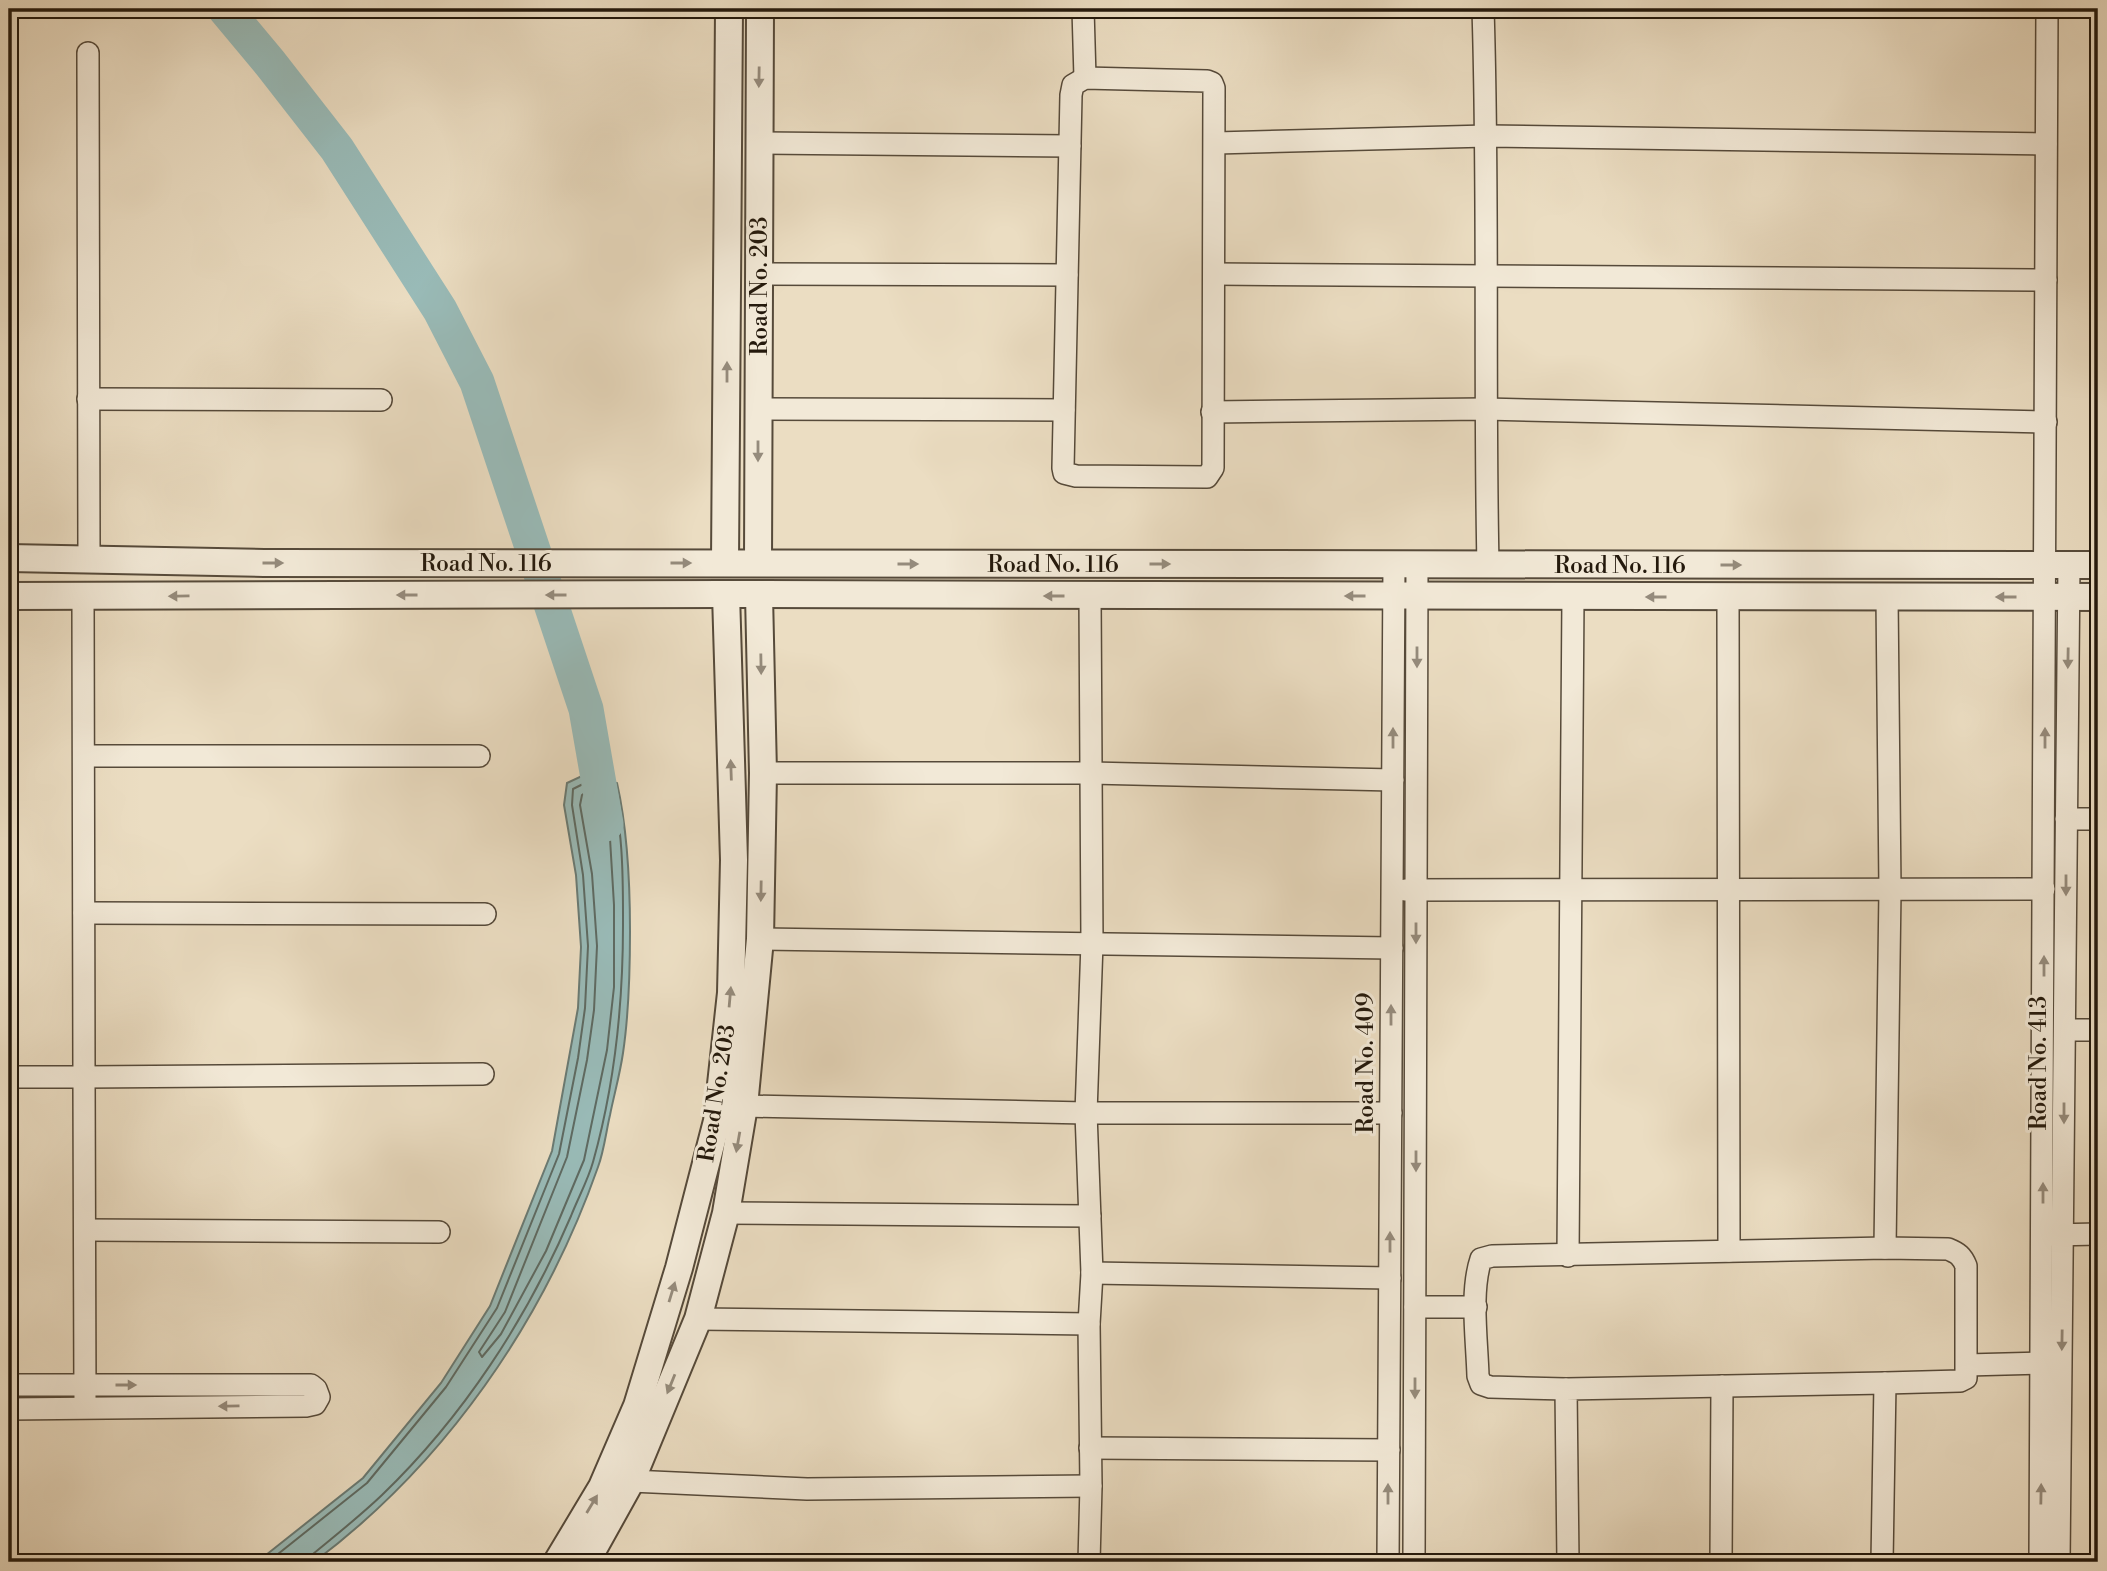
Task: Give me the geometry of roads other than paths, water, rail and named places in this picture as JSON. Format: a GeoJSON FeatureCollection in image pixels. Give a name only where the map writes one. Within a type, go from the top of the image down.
{"type":"FeatureCollection","features":[{"type":"Feature","properties":{"kind":"street","name":"Road No. 203"},"geometry":{"type":"LineString","coordinates":[[725,563],[729,9]]}},
{"type":"Feature","properties":{"kind":"street","name":"Road No. 203"},"geometry":{"type":"LineString","coordinates":[[758,564],[760,9]]}},
{"type":"Feature","properties":{"kind":"street"},"geometry":{"type":"LineString","coordinates":[[1083,9],[1085,78]]}},
{"type":"Feature","properties":{"kind":"street"},"geometry":{"type":"LineString","coordinates":[[1483,9],[1487,136],[1485,409],[1488,565]]}},
{"type":"Feature","properties":{"kind":"street","name":"Road No. 413"},"geometry":{"type":"LineString","coordinates":[[2040,1562],[2042,1363],[2053,1235],[2065,1030],[2066,819],[2057,565],[2046,422],[2047,9]]}},
{"type":"Feature","properties":{"kind":"street"},"geometry":{"type":"LineString","coordinates":[[88,53],[89,558]]}},
{"type":"Feature","properties":{"kind":"street"},"geometry":{"type":"LineString","coordinates":[[1085,78],[1212,83],[1216,143],[1213,468],[1207,477],[1064,474],[1073,85],[1085,78]]}},
{"type":"Feature","properties":{"kind":"street"},"geometry":{"type":"LineString","coordinates":[[1216,143],[1487,136],[2046,144]]}},
{"type":"Feature","properties":{"kind":"street"},"geometry":{"type":"LineString","coordinates":[[759,143],[1070,146]]}},
{"type":"Feature","properties":{"kind":"street"},"geometry":{"type":"LineString","coordinates":[[759,274],[1067,275]]}},
{"type":"Feature","properties":{"kind":"street"},"geometry":{"type":"LineString","coordinates":[[1215,274],[2046,280]]}},
{"type":"Feature","properties":{"kind":"street"},"geometry":{"type":"LineString","coordinates":[[88,399],[381,400]]}},
{"type":"Feature","properties":{"kind":"street"},"geometry":{"type":"LineString","coordinates":[[758,409],[1064,410]]}},
{"type":"Feature","properties":{"kind":"street"},"geometry":{"type":"LineString","coordinates":[[1212,412],[1485,409],[2046,422]]}},
{"type":"Feature","properties":{"kind":"street","name":"Road No. 116"},"geometry":{"type":"LineString","coordinates":[[9,558],[264,563],[2098,565]]}},
{"type":"Feature","properties":{"kind":"street","name":"Road No. 409"},"geometry":{"type":"LineString","coordinates":[[1406,564],[1416,891],[1414,1562]]}},
{"type":"Feature","properties":{"kind":"street","name":"Road No. 203"},"geometry":{"type":"LineString","coordinates":[[557,1562],[602,1487],[637,1406],[679,1268],[716,1121],[731,993],[734,873],[726,594]]}},
{"type":"Feature","properties":{"kind":"street","name":"Road No. 116"},"geometry":{"type":"LineString","coordinates":[[9,596],[726,594],[2098,597]]}},
{"type":"Feature","properties":{"kind":"street"},"geometry":{"type":"LineString","coordinates":[[586,1562],[631,1481],[698,1319],[726,1213],[744,1106],[760,939],[763,773],[759,595]]}},
{"type":"Feature","properties":{"kind":"street"},"geometry":{"type":"LineString","coordinates":[[1089,1562],[1089,1324],[1092,1273],[1087,1113],[1092,943],[1090,596]]}},
{"type":"Feature","properties":{"kind":"street"},"geometry":{"type":"LineString","coordinates":[[83,597],[86,1408]]}},
{"type":"Feature","properties":{"kind":"street","name":"Road No. 409"},"geometry":{"type":"LineString","coordinates":[[1388,1562],[1393,780],[1406,597]]}},
{"type":"Feature","properties":{"kind":"street"},"geometry":{"type":"LineString","coordinates":[[1568,1256],[1573,597]]}},
{"type":"Feature","properties":{"kind":"street"},"geometry":{"type":"LineString","coordinates":[[1728,597],[1729,1251]]}},
{"type":"Feature","properties":{"kind":"street"},"geometry":{"type":"LineString","coordinates":[[1885,1248],[1890,890],[1887,597]]}},
{"type":"Feature","properties":{"kind":"street","name":"Road No. 413"},"geometry":{"type":"LineString","coordinates":[[2057,597],[2044,889],[2059,1562]]}},
{"type":"Feature","properties":{"kind":"street"},"geometry":{"type":"LineString","coordinates":[[83,756],[479,756]]}},
{"type":"Feature","properties":{"kind":"street"},"geometry":{"type":"LineString","coordinates":[[763,773],[1091,773],[1393,780]]}},
{"type":"Feature","properties":{"kind":"street"},"geometry":{"type":"LineString","coordinates":[[2066,819],[2098,819]]}},
{"type":"Feature","properties":{"kind":"street"},"geometry":{"type":"LineString","coordinates":[[1392,890],[2044,889]]}},
{"type":"Feature","properties":{"kind":"street"},"geometry":{"type":"LineString","coordinates":[[85,913],[485,914]]}},
{"type":"Feature","properties":{"kind":"street"},"geometry":{"type":"LineString","coordinates":[[760,939],[1392,948]]}},
{"type":"Feature","properties":{"kind":"street"},"geometry":{"type":"LineString","coordinates":[[2065,1030],[2098,1030]]}},
{"type":"Feature","properties":{"kind":"street"},"geometry":{"type":"LineString","coordinates":[[9,1077],[483,1074]]}},
{"type":"Feature","properties":{"kind":"street"},"geometry":{"type":"LineString","coordinates":[[744,1106],[1087,1113],[1391,1113]]}},
{"type":"Feature","properties":{"kind":"street"},"geometry":{"type":"LineString","coordinates":[[726,1213],[1090,1216]]}},
{"type":"Feature","properties":{"kind":"street"},"geometry":{"type":"LineString","coordinates":[[85,1230],[439,1232]]}},
{"type":"Feature","properties":{"kind":"street"},"geometry":{"type":"LineString","coordinates":[[2053,1235],[2098,1234]]}},
{"type":"Feature","properties":{"kind":"street"},"geometry":{"type":"LineString","coordinates":[[1948,1249],[1962,1257],[1966,1266],[1966,1377],[1960,1381],[1566,1389],[1490,1387],[1481,1384],[1478,1376],[1476,1307],[1481,1259],[1492,1256],[1729,1251],[1948,1249]]}},
{"type":"Feature","properties":{"kind":"street"},"geometry":{"type":"LineString","coordinates":[[1092,1273],[1390,1278]]}},
{"type":"Feature","properties":{"kind":"street"},"geometry":{"type":"LineString","coordinates":[[1415,1307],[1476,1307]]}},
{"type":"Feature","properties":{"kind":"street"},"geometry":{"type":"LineString","coordinates":[[698,1319],[1089,1324]]}},
{"type":"Feature","properties":{"kind":"street"},"geometry":{"type":"LineString","coordinates":[[1967,1365],[2042,1363]]}},
{"type":"Feature","properties":{"kind":"street"},"geometry":{"type":"LineString","coordinates":[[1882,1562],[1885,1383]]}},
{"type":"Feature","properties":{"kind":"street"},"geometry":{"type":"LineString","coordinates":[[9,1385],[311,1385],[319,1397],[315,1404],[306,1406],[9,1409]]}},
{"type":"Feature","properties":{"kind":"street"},"geometry":{"type":"LineString","coordinates":[[1721,1562],[1722,1386]]}},
{"type":"Feature","properties":{"kind":"street"},"geometry":{"type":"LineString","coordinates":[[1566,1389],[1568,1562]]}},
{"type":"Feature","properties":{"kind":"street"},"geometry":{"type":"LineString","coordinates":[[1090,1448],[1389,1450]]}},
{"type":"Feature","properties":{"kind":"street"},"geometry":{"type":"LineString","coordinates":[[631,1481],[807,1489],[1091,1486]]}},
{"type":"Feature","properties":{"kind":"water"},"geometry":{"type":"Polygon","coordinates":[[[584,775],[617,783],[628,857],[630,962],[627,1023],[620,1069],[600,1161],[576,1224],[519,1334],[485,1386],[447,1435],[406,1481],[362,1523],[314,1562],[254,1562],[363,1478],[441,1383],[490,1306],[552,1151],[578,1008],[581,947],[576,875],[564,805],[567,783],[584,775]]]}},
{"type":"Feature","properties":{"kind":"waterway"},"geometry":{"type":"LineString","coordinates":[[225,9],[337,149],[440,310],[477,382],[586,709],[606,824]]}}]}
